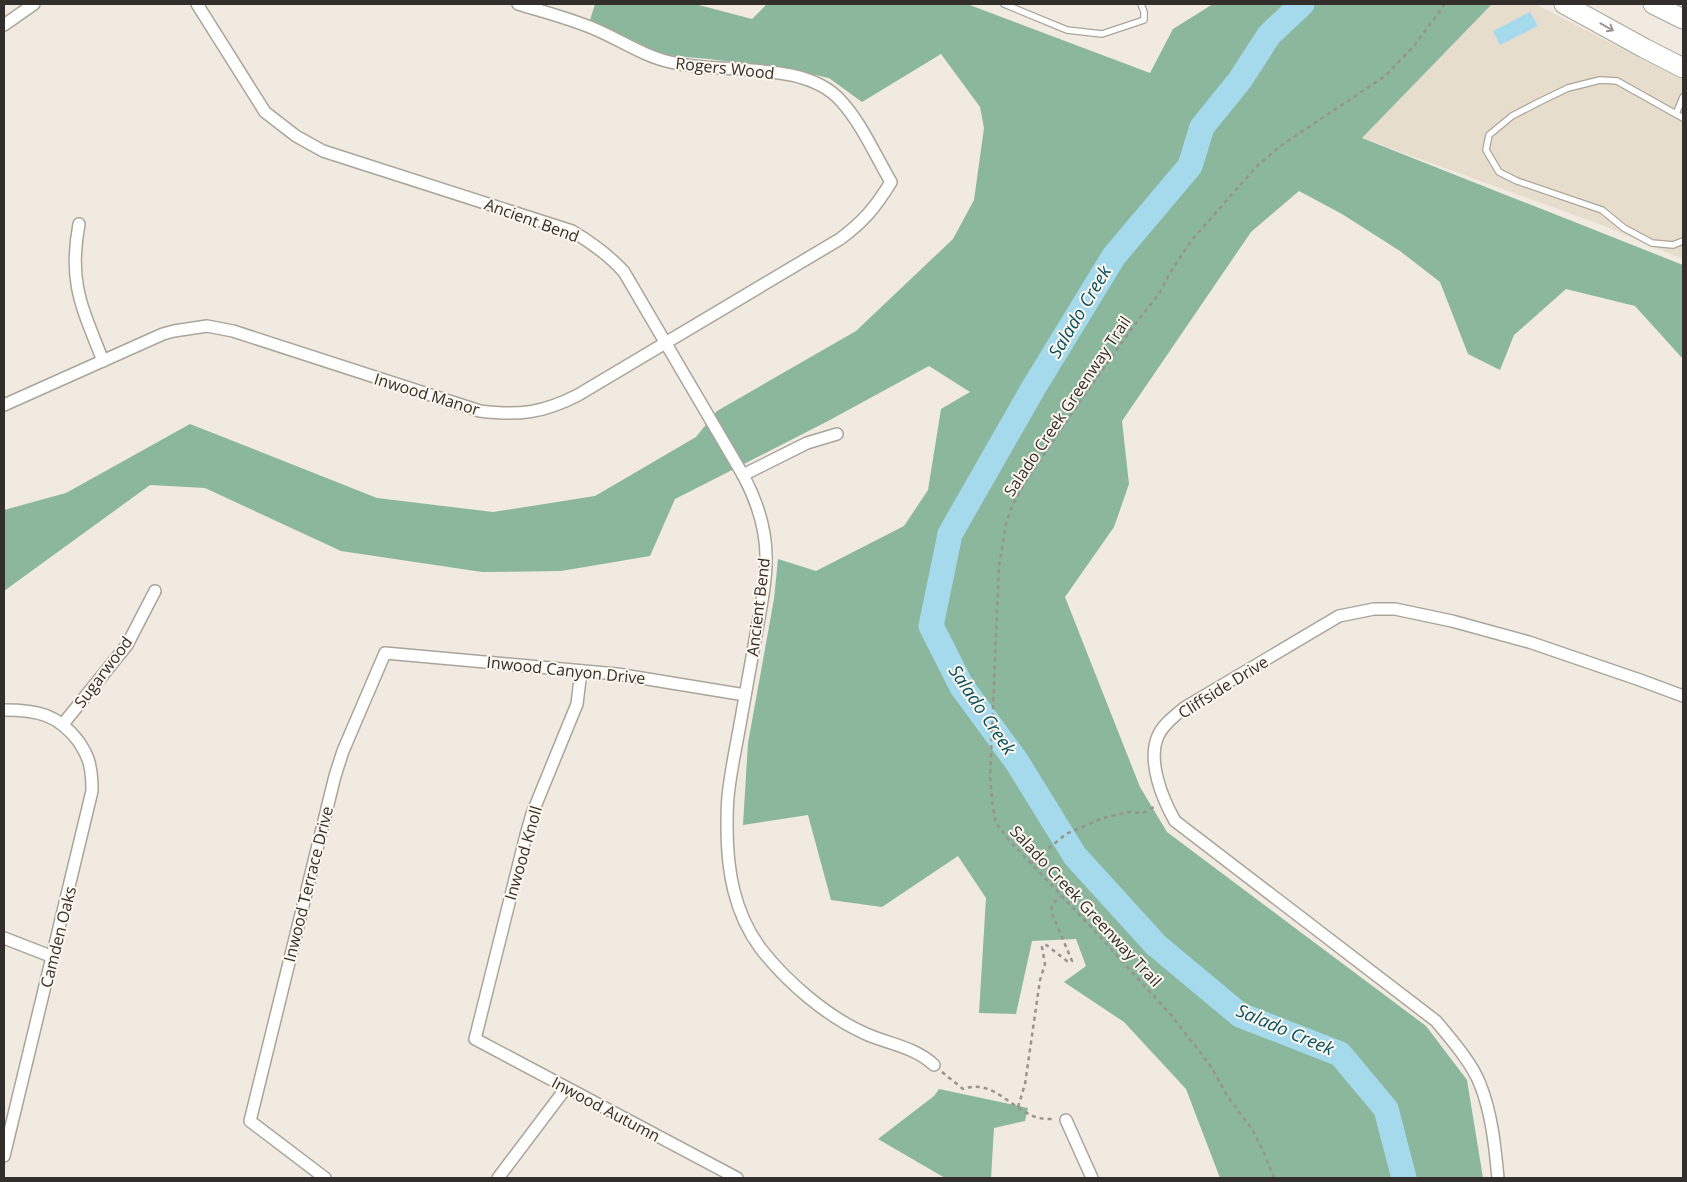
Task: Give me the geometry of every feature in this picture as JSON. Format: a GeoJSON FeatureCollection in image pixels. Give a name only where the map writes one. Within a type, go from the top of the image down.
{"type":"FeatureCollection","features":[{"type":"Feature","properties":{"kind":"main road"},"geometry":{"type":"LineString","coordinates":[[1564,4],[1683,68]]}},
{"type":"Feature","properties":{"kind":"main road"},"geometry":{"type":"LineString","coordinates":[[1653,4],[1683,19]]}},
{"type":"Feature","properties":{"kind":"street"},"geometry":{"type":"LineString","coordinates":[[4,25],[34,4]]}},
{"type":"Feature","properties":{"kind":"street","name":"Ancient Bend"},"geometry":{"type":"LineString","coordinates":[[197,4],[265,112],[296,136],[323,151],[572,232],[595,244],[624,272],[743,475],[756,503],[762,524],[766,562],[762,599],[727,807],[728,861],[732,886],[742,918],[750,933],[770,960],[799,989],[831,1014],[851,1027],[924,1056],[934,1065]]}},
{"type":"Feature","properties":{"kind":"street","name":"Rogers Wood"},"geometry":{"type":"LineString","coordinates":[[518,4],[596,29],[646,55],[672,62],[789,74],[821,84],[840,100],[854,118],[891,182]]}},
{"type":"Feature","properties":{"kind":"street","name":"Inwood Manor"},"geometry":{"type":"LineString","coordinates":[[4,405],[163,334],[207,326],[233,331],[480,411],[507,414],[534,412],[558,406],[840,239],[861,223],[879,203],[891,182]]}},
{"type":"Feature","properties":{"kind":"street"},"geometry":{"type":"LineString","coordinates":[[79,224],[74,262],[77,292],[104,361]]}},
{"type":"Feature","properties":{"kind":"street"},"geometry":{"type":"LineString","coordinates":[[743,475],[807,443],[837,434]]}},
{"type":"Feature","properties":{"kind":"street","name":"Sugarwood"},"geometry":{"type":"LineString","coordinates":[[63,724],[127,645],[155,591]]}},
{"type":"Feature","properties":{"kind":"street","name":"Cliffside Drive"},"geometry":{"type":"LineString","coordinates":[[1498,1178],[1490,1119],[1480,1083],[1461,1051],[1436,1021],[1175,821],[1164,802],[1154,758],[1158,736],[1166,723],[1184,708],[1339,616],[1374,609],[1394,609],[1452,620],[1529,642],[1683,696]]}},
{"type":"Feature","properties":{"kind":"street","name":"Inwood Canyon Drive"},"geometry":{"type":"LineString","coordinates":[[385,653],[650,679],[745,695]]}},
{"type":"Feature","properties":{"kind":"street","name":"Inwood Terrace Drive"},"geometry":{"type":"LineString","coordinates":[[325,1178],[250,1121],[335,776],[343,751],[385,653]]}},
{"type":"Feature","properties":{"kind":"street","name":"Inwood Knoll"},"geometry":{"type":"LineString","coordinates":[[475,1039],[532,814],[577,704],[581,671]]}},
{"type":"Feature","properties":{"kind":"street"},"geometry":{"type":"LineString","coordinates":[[4,710],[28,710],[41,713],[63,724]]}},
{"type":"Feature","properties":{"kind":"street","name":"Camden Oaks"},"geometry":{"type":"LineString","coordinates":[[4,1156],[92,791],[90,766],[84,750],[70,730],[63,724]]}},
{"type":"Feature","properties":{"kind":"street"},"geometry":{"type":"LineString","coordinates":[[4,938],[53,957]]}},
{"type":"Feature","properties":{"kind":"street","name":"Inwood Autumn"},"geometry":{"type":"LineString","coordinates":[[475,1039],[737,1178]]}},
{"type":"Feature","properties":{"kind":"street"},"geometry":{"type":"LineString","coordinates":[[498,1178],[566,1088]]}},
{"type":"Feature","properties":{"kind":"street"},"geometry":{"type":"LineString","coordinates":[[1066,1120],[1092,1178]]}},
{"type":"Feature","properties":{"kind":"lane"},"geometry":{"type":"LineString","coordinates":[[1004,4],[1067,30],[1102,34],[1144,20],[1141,4]]}},
{"type":"Feature","properties":{"kind":"lane"},"geometry":{"type":"LineString","coordinates":[[1683,118],[1617,81],[1600,80],[1568,88],[1512,116],[1489,135],[1486,150],[1499,172],[1517,181],[1602,210],[1624,228],[1652,243],[1673,245],[1683,241]]}},
{"type":"Feature","properties":{"kind":"lane"},"geometry":{"type":"LineString","coordinates":[[1676,114],[1683,96]]}},
{"type":"Feature","properties":{"kind":"path","name":"Salado Creek Greenway Trail"},"geometry":{"type":"LineString","coordinates":[[1274,1178],[1252,1130],[1228,1097],[1210,1065],[1144,985],[1013,847],[996,823],[992,808],[990,778],[999,566],[1006,524],[1012,506],[1026,481],[1083,397],[1139,319],[1160,294],[1171,271],[1191,242],[1255,168],[1278,147],[1385,76],[1414,46],[1445,4]]}},
{"type":"Feature","properties":{"kind":"path"},"geometry":{"type":"LineString","coordinates":[[1030,864],[1066,834],[1104,818],[1128,812],[1143,813],[1164,802]]}},
{"type":"Feature","properties":{"kind":"path"},"geometry":{"type":"LineString","coordinates":[[1018,1107],[1025,1084],[1040,980],[1045,964],[1042,947],[1045,944],[1067,961],[1072,961],[1052,911],[1052,905],[1061,896]]}},
{"type":"Feature","properties":{"kind":"path"},"geometry":{"type":"LineString","coordinates":[[934,1065],[963,1089],[975,1086],[986,1088],[998,1093],[1038,1118],[1066,1120]]}},
{"type":"Feature","properties":{"kind":"shaded area"},"geometry":{"type":"Polygon","coordinates":[[[1492,4],[1535,4],[1683,80],[1683,259],[1602,225],[1362,138],[1492,4]]]}},
{"type":"Feature","properties":{"kind":"green space"},"geometry":{"type":"Polygon","coordinates":[[[595,4],[695,4],[752,19],[767,4],[967,4],[1150,73],[1173,29],[1213,4],[1492,4],[1362,138],[1683,265],[1683,359],[1635,306],[1566,289],[1514,335],[1500,370],[1468,354],[1440,282],[1400,251],[1342,214],[1299,191],[1251,232],[1122,421],[1129,484],[1114,527],[1065,597],[1140,787],[1167,832],[1426,1026],[1467,1080],[1483,1178],[1220,1178],[1186,1089],[1124,1022],[1064,982],[1086,966],[1076,939],[1032,941],[1016,1014],[979,1013],[986,898],[958,856],[882,907],[831,900],[808,815],[743,825],[748,743],[774,599],[778,559],[816,571],[904,526],[928,490],[941,409],[970,392],[929,366],[828,421],[675,499],[650,556],[561,571],[482,572],[341,551],[205,488],[150,485],[4,591],[4,510],[66,493],[190,424],[377,498],[493,512],[595,496],[696,437],[717,411],[856,331],[953,239],[974,200],[984,128],[980,107],[941,54],[862,102],[829,78],[788,69],[664,55],[590,20],[595,4]]]}},
{"type":"Feature","properties":{"kind":"green space"},"geometry":{"type":"Polygon","coordinates":[[[939,1089],[1028,1108],[1025,1121],[994,1128],[991,1178],[945,1178],[878,1139],[934,1096],[939,1089]]]}},
{"type":"Feature","properties":{"kind":"water"},"geometry":{"type":"Polygon","coordinates":[[[1530,12],[1538,26],[1500,45],[1493,31],[1530,12]]]}},
{"type":"Feature","properties":{"kind":"waterway","name":"Salado Creek"},"geometry":{"type":"LineString","coordinates":[[1302,4],[1269,35],[1240,80],[1202,127],[1190,166],[1114,256],[1034,387],[950,534],[931,626],[962,687],[1017,762],[1075,856],[1156,945],[1240,1015],[1340,1054],[1386,1109],[1404,1178]]}}]}
